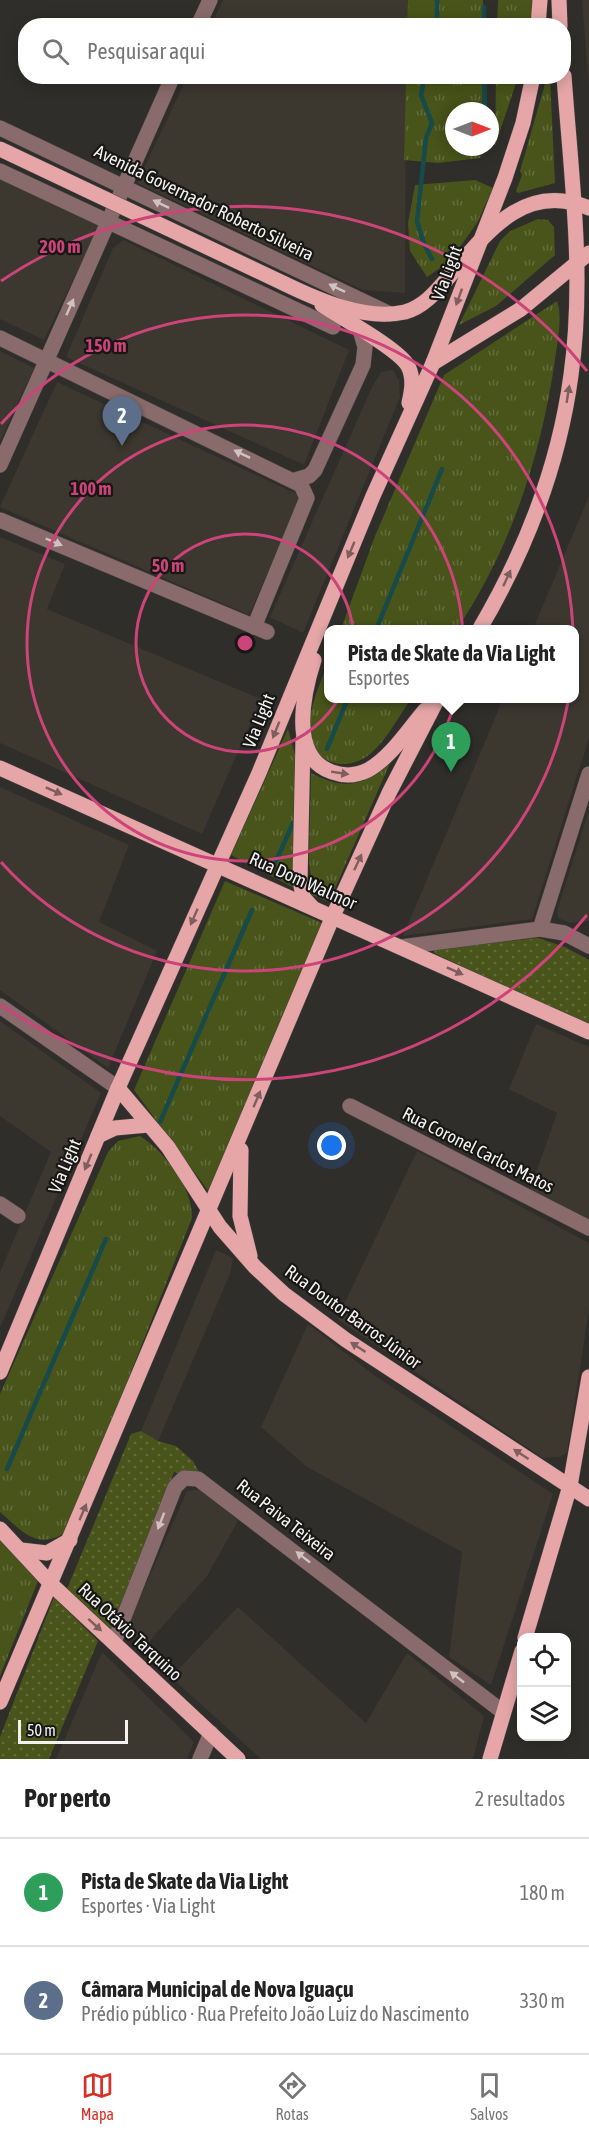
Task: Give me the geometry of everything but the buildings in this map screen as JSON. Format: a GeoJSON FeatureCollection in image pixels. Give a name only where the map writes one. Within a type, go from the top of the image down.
{"type":"FeatureCollection","features":[{"type":"Feature","properties":{"kind":"main road"},"geometry":{"type":"LineString","coordinates":[[539,18],[540,0]]}},
{"type":"Feature","properties":{"kind":"main road"},"geometry":{"type":"LineString","coordinates":[[559,0],[560,18]]}},
{"type":"Feature","properties":{"kind":"main road","name":"Via Light"},"geometry":{"type":"LineString","coordinates":[[0,1372],[117,1088],[218,864],[405,422],[433,363],[518,140],[531,84]]}},
{"type":"Feature","properties":{"kind":"main road"},"geometry":{"type":"LineString","coordinates":[[482,625],[498,597],[531,524],[551,467],[572,374],[576,263],[582,206],[565,84]]}},
{"type":"Feature","properties":{"kind":"main road"},"geometry":{"type":"LineString","coordinates":[[0,149],[302,292],[387,346],[408,365],[412,383],[405,422]]}},
{"type":"Feature","properties":{"kind":"main road"},"geometry":{"type":"LineString","coordinates":[[302,292],[382,314],[412,309],[425,302],[479,242],[508,215],[529,205],[546,201],[582,206]]}},
{"type":"Feature","properties":{"kind":"main road"},"geometry":{"type":"LineString","coordinates":[[433,363],[521,309],[589,253]]}},
{"type":"Feature","properties":{"kind":"main road"},"geometry":{"type":"LineString","coordinates":[[312,907],[303,897],[300,880],[303,725],[310,672],[332,594]]}},
{"type":"Feature","properties":{"kind":"main road"},"geometry":{"type":"LineString","coordinates":[[303,725],[307,747],[318,764],[339,774],[359,774],[384,758],[433,703]]}},
{"type":"Feature","properties":{"kind":"main road"},"geometry":{"type":"LineString","coordinates":[[0,1702],[52,1585],[333,916],[389,793],[435,703]]}},
{"type":"Feature","properties":{"kind":"main road","name":"Rua Dom Walmor"},"geometry":{"type":"LineString","coordinates":[[0,768],[589,1032]]}},
{"type":"Feature","properties":{"kind":"main road","name":"Rua Doutor Barros Júnior"},"geometry":{"type":"LineString","coordinates":[[117,1088],[168,1147],[209,1211],[255,1267],[284,1294],[346,1340],[589,1499]]}},
{"type":"Feature","properties":{"kind":"main road"},"geometry":{"type":"LineString","coordinates":[[98,1136],[124,1126],[148,1125]]}},
{"type":"Feature","properties":{"kind":"main road"},"geometry":{"type":"LineString","coordinates":[[243,1133],[238,1173],[240,1216],[255,1267]]}},
{"type":"Feature","properties":{"kind":"main road"},"geometry":{"type":"LineString","coordinates":[[200,1196],[202,1227]]}},
{"type":"Feature","properties":{"kind":"main road"},"geometry":{"type":"LineString","coordinates":[[526,1633],[570,1486],[589,1377]]}},
{"type":"Feature","properties":{"kind":"main road","name":"Rua Otávio Tarquino"},"geometry":{"type":"LineString","coordinates":[[0,1529],[52,1585],[238,1759]]}},
{"type":"Feature","properties":{"kind":"main road"},"geometry":{"type":"LineString","coordinates":[[21,1550],[47,1553],[62,1547],[72,1537]]}},
{"type":"Feature","properties":{"kind":"main road"},"geometry":{"type":"LineString","coordinates":[[490,1759],[517,1667]]}},
{"type":"Feature","properties":{"kind":"street"},"geometry":{"type":"LineString","coordinates":[[202,18],[210,0]]}},
{"type":"Feature","properties":{"kind":"street"},"geometry":{"type":"LineString","coordinates":[[0,465],[169,84]]}},
{"type":"Feature","properties":{"kind":"street","name":"Avenida Governador Roberto Silveira"},"geometry":{"type":"LineString","coordinates":[[0,128],[123,185],[382,314]]}},
{"type":"Feature","properties":{"kind":"street"},"geometry":{"type":"LineString","coordinates":[[0,171],[333,327]]}},
{"type":"Feature","properties":{"kind":"street"},"geometry":{"type":"LineString","coordinates":[[295,480],[309,476],[315,470],[358,376],[365,353],[360,330]]}},
{"type":"Feature","properties":{"kind":"street"},"geometry":{"type":"LineString","coordinates":[[0,338],[295,480],[304,489],[307,498],[261,629],[0,520]]}},
{"type":"Feature","properties":{"kind":"street"},"geometry":{"type":"LineString","coordinates":[[540,929],[589,774]]}},
{"type":"Feature","properties":{"kind":"street"},"geometry":{"type":"LineString","coordinates":[[401,947],[540,929],[564,933],[589,946]]}},
{"type":"Feature","properties":{"kind":"street","name":"Rua Doutor Barros Júnior"},"geometry":{"type":"LineString","coordinates":[[0,1006],[117,1088]]}},
{"type":"Feature","properties":{"kind":"street","name":"Rua Coronel Carlos Matos"},"geometry":{"type":"LineString","coordinates":[[350,1106],[589,1228]]}},
{"type":"Feature","properties":{"kind":"street"},"geometry":{"type":"LineString","coordinates":[[0,1204],[18,1216]]}},
{"type":"Feature","properties":{"kind":"street","name":"Rua Paiva Teixeira"},"geometry":{"type":"LineString","coordinates":[[114,1642],[175,1486],[184,1478],[198,1479],[503,1712]]}},
{"type":"Feature","properties":{"kind":"street"},"geometry":{"type":"LineString","coordinates":[[200,1759],[211,1733]]}},
{"type":"Feature","properties":{"kind":"shaded area"},"geometry":{"type":"Polygon","coordinates":[[[223,0],[408,0],[407,18],[214,18],[223,0]]]}},
{"type":"Feature","properties":{"kind":"shaded area"},"geometry":{"type":"Polygon","coordinates":[[[582,0],[589,0],[589,87],[582,0]]]}},
{"type":"Feature","properties":{"kind":"shaded area"},"geometry":{"type":"Polygon","coordinates":[[[184,84],[406,84],[405,293],[363,290],[137,183],[184,84]]]}},
{"type":"Feature","properties":{"kind":"shaded area"},"geometry":{"type":"Polygon","coordinates":[[[0,177],[101,222],[44,340],[0,319],[0,177]]]}},
{"type":"Feature","properties":{"kind":"shaded area"},"geometry":{"type":"Polygon","coordinates":[[[123,240],[349,350],[304,465],[66,357],[113,248],[123,240]]]}},
{"type":"Feature","properties":{"kind":"shaded area"},"geometry":{"type":"Polygon","coordinates":[[[0,351],[34,368],[0,441],[0,351]]]}},
{"type":"Feature","properties":{"kind":"shaded area"},"geometry":{"type":"Polygon","coordinates":[[[393,370],[399,380],[400,397],[303,633],[270,617],[372,387],[381,372],[393,370]]]}},
{"type":"Feature","properties":{"kind":"shaded area"},"geometry":{"type":"Polygon","coordinates":[[[57,382],[301,496],[249,615],[0,507],[57,382]]]}},
{"type":"Feature","properties":{"kind":"shaded area"},"geometry":{"type":"Polygon","coordinates":[[[589,496],[589,738],[532,919],[403,936],[501,703],[579,703],[579,625],[535,625],[589,496]]]}},
{"type":"Feature","properties":{"kind":"shaded area"},"geometry":{"type":"Polygon","coordinates":[[[0,537],[65,564],[47,609],[261,699],[202,834],[0,743],[0,537]]]}},
{"type":"Feature","properties":{"kind":"shaded area"},"geometry":{"type":"Polygon","coordinates":[[[0,787],[129,845],[99,922],[157,951],[108,1068],[0,990],[0,787]]]}},
{"type":"Feature","properties":{"kind":"shaded area"},"geometry":{"type":"Polygon","coordinates":[[[589,810],[589,921],[570,923],[558,918],[557,911],[589,810]]]}},
{"type":"Feature","properties":{"kind":"shaded area"},"geometry":{"type":"Polygon","coordinates":[[[0,1021],[101,1093],[0,1328],[0,1272],[51,1152],[0,1116],[0,1021]]]}},
{"type":"Feature","properties":{"kind":"shaded area"},"geometry":{"type":"Polygon","coordinates":[[[536,1024],[589,1047],[589,1219],[530,1190],[557,1113],[509,1089],[536,1024]]]}},
{"type":"Feature","properties":{"kind":"shaded area"},"geometry":{"type":"Polygon","coordinates":[[[417,1151],[589,1243],[589,1309],[567,1453],[559,1457],[543,1458],[337,1319],[417,1151]]]}},
{"type":"Feature","properties":{"kind":"shaded area"},"geometry":{"type":"Polygon","coordinates":[[[216,1250],[233,1258],[230,1274],[158,1441],[141,1431],[216,1250]]]}},
{"type":"Feature","properties":{"kind":"shaded area"},"geometry":{"type":"Polygon","coordinates":[[[308,1324],[374,1375],[553,1494],[491,1685],[449,1657],[462,1552],[307,1467],[261,1427],[308,1324]]]}},
{"type":"Feature","properties":{"kind":"shaded area"},"geometry":{"type":"Polygon","coordinates":[[[202,1489],[238,1521],[207,1576],[145,1646],[128,1625],[187,1491],[202,1489]]]}},
{"type":"Feature","properties":{"kind":"shaded area"},"geometry":{"type":"Polygon","coordinates":[[[238,1607],[366,1723],[407,1653],[484,1716],[473,1759],[261,1759],[171,1677],[238,1607]]]}},
{"type":"Feature","properties":{"kind":"shaded area"},"geometry":{"type":"Polygon","coordinates":[[[102,1652],[194,1742],[187,1759],[56,1759],[102,1652]]]}},
{"type":"Feature","properties":{"kind":"green space"},"geometry":{"type":"Polygon","coordinates":[[[408,0],[483,0],[483,18],[407,18],[408,0]]]}},
{"type":"Feature","properties":{"kind":"green space"},"geometry":{"type":"Polygon","coordinates":[[[498,0],[533,0],[532,18],[497,18],[498,0]]]}},
{"type":"Feature","properties":{"kind":"green space"},"geometry":{"type":"Polygon","coordinates":[[[406,84],[483,84],[482,102],[445,102],[445,156],[480,156],[480,158],[438,163],[404,160],[406,84]]]}},
{"type":"Feature","properties":{"kind":"green space"},"geometry":{"type":"Polygon","coordinates":[[[496,84],[516,84],[499,134],[499,102],[496,102],[496,84]]]}},
{"type":"Feature","properties":{"kind":"green space"},"geometry":{"type":"Polygon","coordinates":[[[545,84],[550,84],[555,183],[518,193],[516,191],[522,175],[520,171],[545,84]]]}},
{"type":"Feature","properties":{"kind":"green space"},"geometry":{"type":"Polygon","coordinates":[[[475,180],[493,188],[477,223],[450,261],[427,277],[410,251],[408,223],[415,185],[475,180]]]}},
{"type":"Feature","properties":{"kind":"green space"},"geometry":{"type":"Polygon","coordinates":[[[538,219],[548,220],[554,227],[555,255],[496,306],[459,325],[500,241],[510,231],[538,219]]]}},
{"type":"Feature","properties":{"kind":"green space"},"geometry":{"type":"Polygon","coordinates":[[[557,301],[560,323],[555,360],[532,466],[508,534],[493,567],[459,625],[342,625],[375,536],[444,375],[557,301]]]}},
{"type":"Feature","properties":{"kind":"green space"},"geometry":{"type":"Polygon","coordinates":[[[324,673],[324,703],[408,703],[373,752],[353,763],[340,764],[319,755],[312,744],[309,731],[310,717],[324,673]]]}},
{"type":"Feature","properties":{"kind":"green space"},"geometry":{"type":"Polygon","coordinates":[[[288,729],[295,755],[293,836],[296,889],[231,855],[288,729]]]}},
{"type":"Feature","properties":{"kind":"green space"},"geometry":{"type":"Polygon","coordinates":[[[391,761],[329,902],[312,895],[309,856],[311,773],[334,782],[354,783],[372,776],[391,761]]]}},
{"type":"Feature","properties":{"kind":"green space"},"geometry":{"type":"Polygon","coordinates":[[[225,881],[322,923],[209,1192],[134,1090],[225,881]]]}},
{"type":"Feature","properties":{"kind":"green space"},"geometry":{"type":"Polygon","coordinates":[[[538,938],[565,947],[589,960],[589,1027],[434,953],[435,949],[538,938]]]}},
{"type":"Feature","properties":{"kind":"green space"},"geometry":{"type":"Polygon","coordinates":[[[140,1136],[159,1151],[183,1183],[188,1195],[192,1218],[68,1531],[48,1539],[31,1537],[0,1512],[0,1394],[108,1152],[118,1141],[140,1136]]]}},
{"type":"Feature","properties":{"kind":"green space"},"geometry":{"type":"Polygon","coordinates":[[[141,1431],[158,1441],[176,1446],[193,1461],[203,1479],[174,1472],[113,1635],[65,1594],[131,1434],[141,1431]]]}},
{"type":"Feature","properties":{"kind":"green space"},"geometry":{"type":"Polygon","coordinates":[[[0,1539],[38,1581],[0,1676],[0,1539]]]}},
{"type":"Feature","properties":{"kind":"green space"},"geometry":{"type":"Polygon","coordinates":[[[54,1597],[98,1641],[49,1759],[0,1759],[0,1737],[54,1597]]]}},
{"type":"Feature","properties":{"kind":"waterway"},"geometry":{"type":"LineString","coordinates":[[437,0],[437,18]]}},
{"type":"Feature","properties":{"kind":"waterway"},"geometry":{"type":"LineString","coordinates":[[484,7],[484,18]]}},
{"type":"Feature","properties":{"kind":"waterway"},"geometry":{"type":"LineString","coordinates":[[423,84],[421,95],[432,123],[426,138],[417,221],[424,244],[432,259]]}},
{"type":"Feature","properties":{"kind":"waterway"},"geometry":{"type":"LineString","coordinates":[[484,84],[485,102]]}},
{"type":"Feature","properties":{"kind":"waterway"},"geometry":{"type":"LineString","coordinates":[[378,625],[442,469]]}},
{"type":"Feature","properties":{"kind":"waterway"},"geometry":{"type":"LineString","coordinates":[[327,749],[346,703]]}},
{"type":"Feature","properties":{"kind":"waterway"},"geometry":{"type":"LineString","coordinates":[[272,870],[293,823]]}},
{"type":"Feature","properties":{"kind":"waterway"},"geometry":{"type":"LineString","coordinates":[[160,1122],[252,910]]}},
{"type":"Feature","properties":{"kind":"waterway"},"geometry":{"type":"LineString","coordinates":[[7,1469],[106,1239]]}},
{"type":"Feature","properties":{"kind":"place","name":"Câmara Municipal de Nova Iguaçu"},"geometry":{"type":"Point","coordinates":[122,446]}},
{"type":"Feature","properties":{"kind":"place","name":"Pista de Skate da Via Light"},"geometry":{"type":"Point","coordinates":[451,772]}}]}
